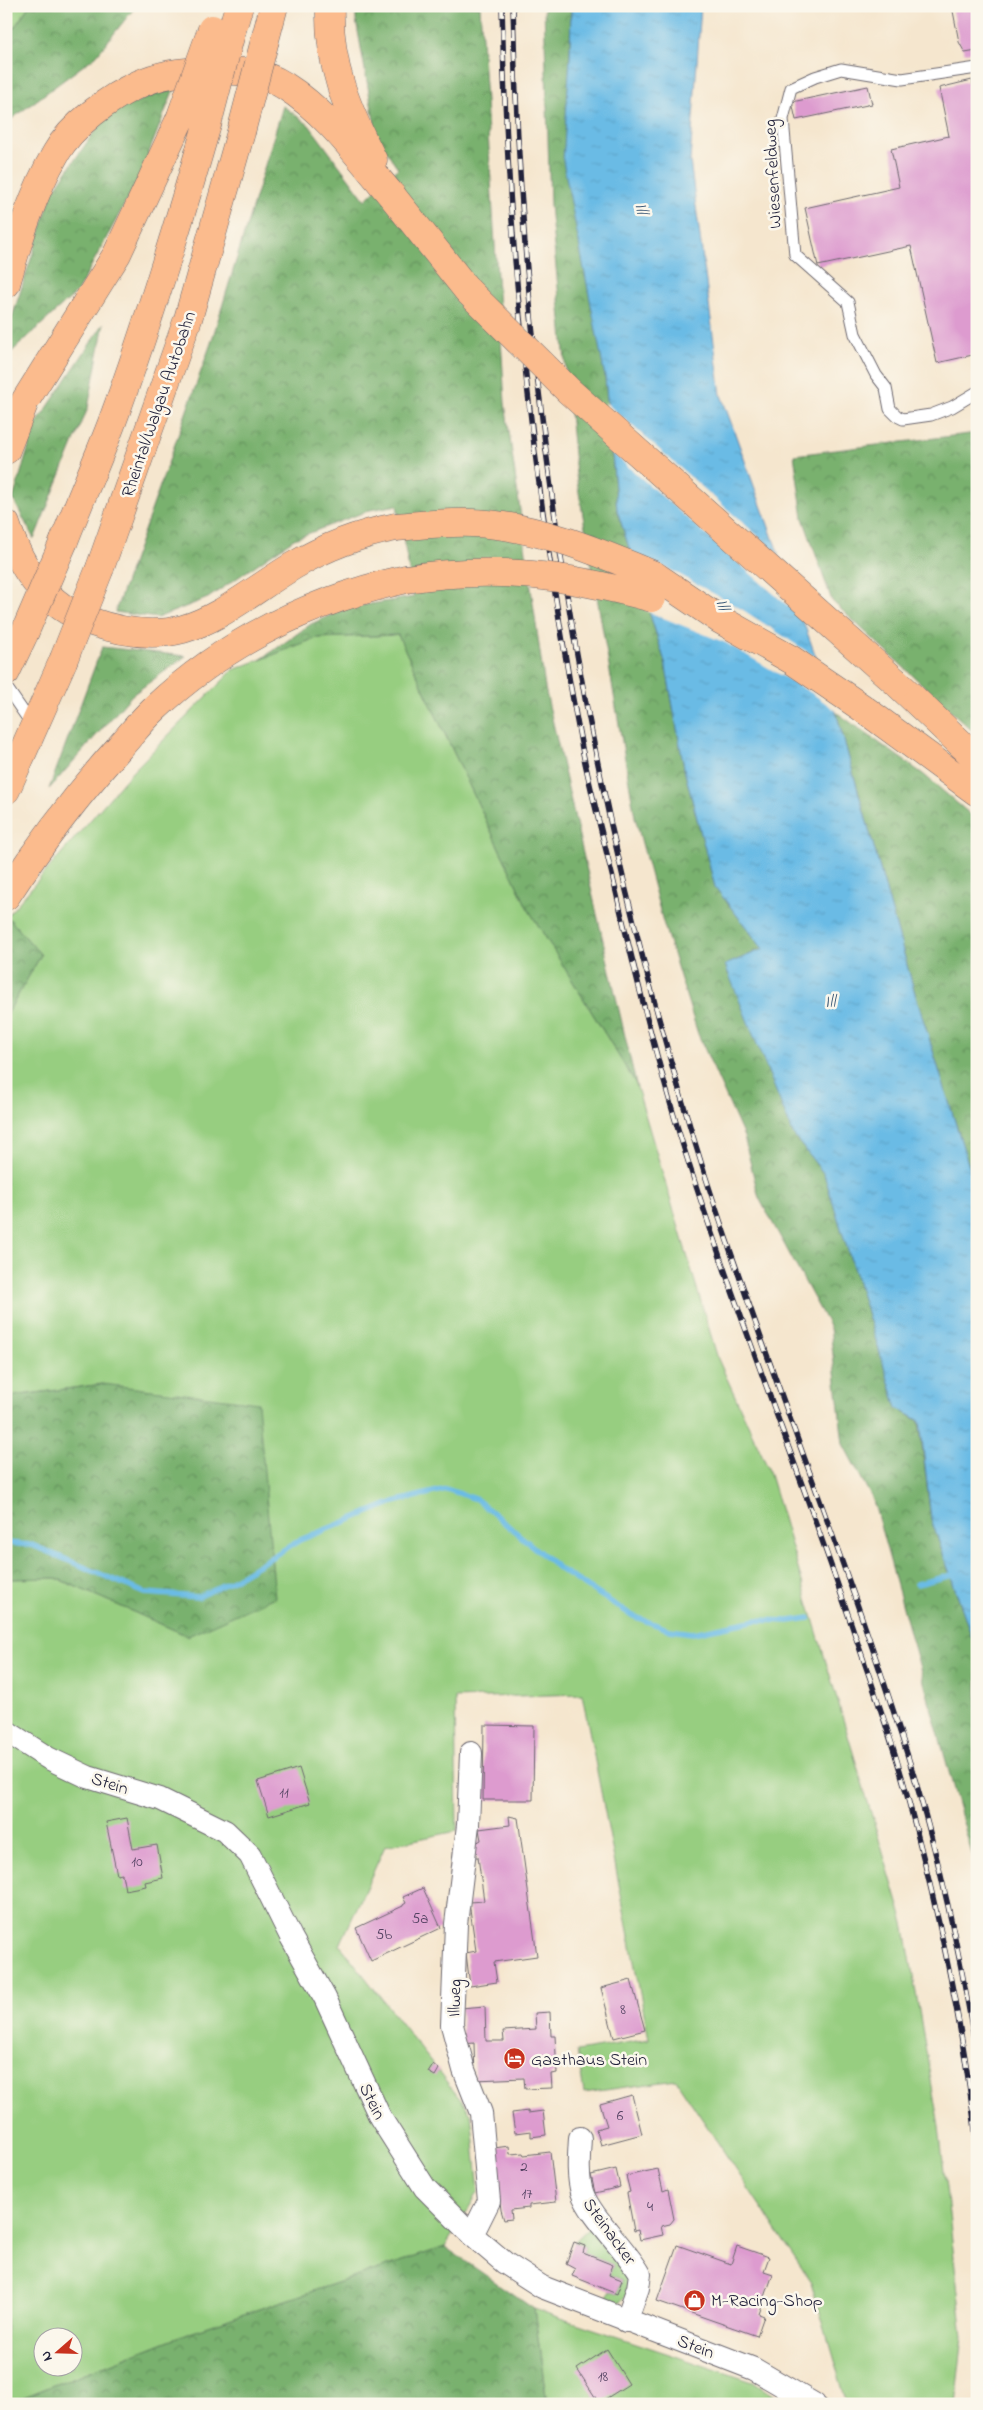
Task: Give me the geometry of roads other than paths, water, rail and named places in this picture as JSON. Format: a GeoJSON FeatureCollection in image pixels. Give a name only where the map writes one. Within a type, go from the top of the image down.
{"type":"FeatureCollection","features":[{"type":"Feature","properties":{"kind":"highway"},"geometry":{"type":"LineString","coordinates":[[6,672],[64,540],[111,425],[176,235],[207,125],[226,6]]}},
{"type":"Feature","properties":{"kind":"highway"},"geometry":{"type":"LineString","coordinates":[[6,450],[25,401],[117,254],[222,31],[239,6]]}},
{"type":"Feature","properties":{"kind":"highway","name":"Rheintal/Walgau Autobahn"},"geometry":{"type":"LineString","coordinates":[[6,790],[34,728],[100,568],[188,319],[241,132],[274,6]]}},
{"type":"Feature","properties":{"kind":"highway"},"geometry":{"type":"LineString","coordinates":[[330,6],[329,30],[337,78],[360,134],[393,197]]}},
{"type":"Feature","properties":{"kind":"highway"},"geometry":{"type":"LineString","coordinates":[[6,284],[41,184],[56,152],[85,119],[140,84],[187,71],[241,70],[284,85],[316,109],[393,197],[468,291],[569,391],[897,682],[977,759]]}},
{"type":"Feature","properties":{"kind":"highway"},"geometry":{"type":"LineString","coordinates":[[6,524],[18,555],[49,598],[61,607],[86,620],[111,628],[147,633],[174,631],[207,621],[224,613],[313,555],[361,535],[396,527],[472,523],[543,534],[600,552],[654,575],[719,619],[792,660],[861,707],[977,792]]}},
{"type":"Feature","properties":{"kind":"highway"},"geometry":{"type":"LineString","coordinates":[[6,896],[80,791],[153,709],[204,668],[260,632],[314,606],[372,587],[406,579],[496,571],[538,574],[594,582],[719,619]]}},
{"type":"Feature","properties":{"kind":"street","name":"Stein"},"geometry":{"type":"LineString","coordinates":[[6,1731],[48,1758],[88,1777],[160,1799],[225,1831],[250,1855],[291,1937],[326,1998],[380,2118],[425,2188],[472,2235],[505,2263],[542,2287],[754,2369],[814,2404]]}},
{"type":"Feature","properties":{"kind":"street","name":"Illweg"},"geometry":{"type":"LineString","coordinates":[[471,1753],[468,1825],[456,1924],[452,2025],[464,2070],[481,2113],[489,2200],[472,2235]]}},
{"type":"Feature","properties":{"kind":"street","name":"Steinacker"},"geometry":{"type":"LineString","coordinates":[[580,2138],[579,2174],[582,2193],[640,2274],[638,2288],[626,2321]]}},
{"type":"Feature","properties":{"kind":"lane","name":"Wiesenfeldweg"},"geometry":{"type":"LineString","coordinates":[[977,68],[902,79],[841,69],[814,77],[791,88],[783,118],[795,255],[848,302],[855,334],[876,375],[886,388],[890,409],[896,416],[903,419],[931,415],[952,407],[977,392]]}},
{"type":"Feature","properties":{"kind":"lane"},"geometry":{"type":"LineString","coordinates":[[6,688],[34,728]]}},
{"type":"Feature","properties":{"kind":"water","name":"Ill"},"geometry":{"type":"Polygon","coordinates":[[[571,6],[701,6],[690,161],[721,395],[836,712],[914,990],[977,1192],[977,1652],[931,1519],[920,1421],[897,1408],[824,1174],[794,1136],[725,965],[763,949],[715,887],[685,773],[665,662],[617,510],[605,377],[563,161],[570,57],[571,6]]]}},
{"type":"Feature","properties":{"kind":"waterway"},"geometry":{"type":"LineString","coordinates":[[6,1543],[32,1545],[145,1593],[198,1597],[235,1579],[300,1540],[394,1502],[446,1489],[476,1499],[561,1570],[633,1616],[670,1630],[693,1633],[757,1620],[789,1621],[809,1618]]}},
{"type":"Feature","properties":{"kind":"waterway"},"geometry":{"type":"LineString","coordinates":[[917,1584],[956,1574]]}},
{"type":"Feature","properties":{"kind":"railway"},"geometry":{"type":"LineString","coordinates":[[502,6],[510,192],[526,376],[537,467],[564,651],[588,778],[645,1012],[681,1139],[723,1266],[836,1578],[903,1779],[930,1885],[958,2015],[977,2146]]}},
{"type":"Feature","properties":{"kind":"railway"},"geometry":{"type":"LineString","coordinates":[[513,6],[519,155],[530,303],[546,450],[567,597],[594,743],[626,888],[663,1032],[705,1175],[757,1328],[867,1632],[917,1786],[951,1920],[977,2056]]}},
{"type":"Feature","properties":{"kind":"place","name":"Gasthaus Stein"},"geometry":{"type":"Point","coordinates":[515,2059]}},
{"type":"Feature","properties":{"kind":"place","name":"M-Racing-Shop"},"geometry":{"type":"Point","coordinates":[695,2300]}}]}
